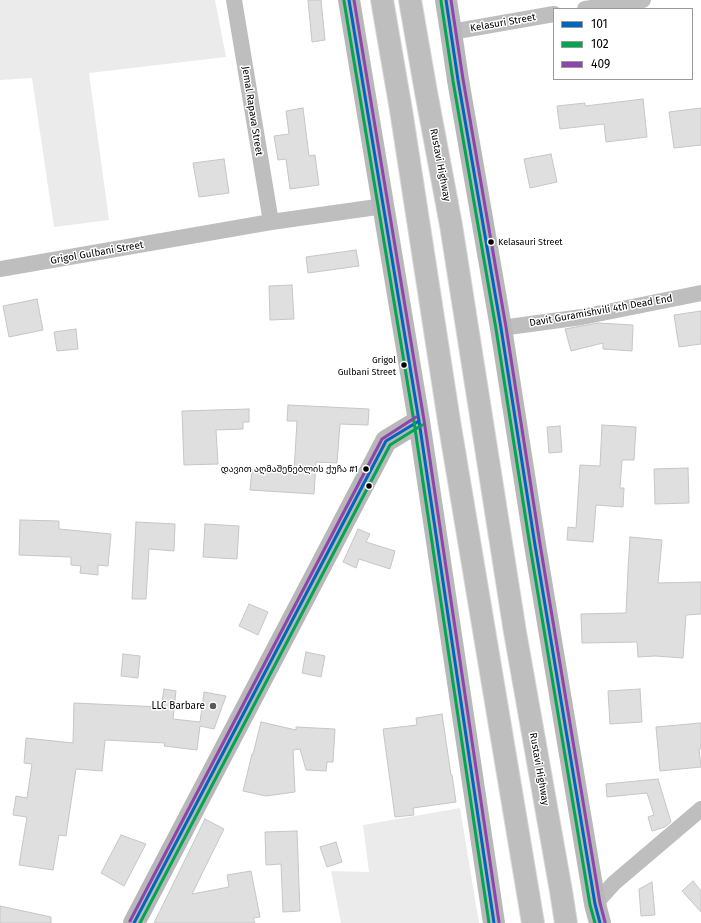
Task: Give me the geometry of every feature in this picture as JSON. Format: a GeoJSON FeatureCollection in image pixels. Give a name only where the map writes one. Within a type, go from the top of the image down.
{"type":"FeatureCollection","features":[{"type":"Feature","properties":{"kind":"highway"},"geometry":{"type":"LineString","coordinates":[[382,0],[401,110],[449,421],[533,923]]}},
{"type":"Feature","properties":{"kind":"highway","name":"Rustavi Highway"},"geometry":{"type":"LineString","coordinates":[[410,0],[451,225],[515,632],[566,923]]}},
{"type":"Feature","properties":{"kind":"highway"},"geometry":{"type":"LineString","coordinates":[[561,891],[570,923]]}},
{"type":"Feature","properties":{"kind":"street","name":"Jemal Rapava Street"},"geometry":{"type":"LineString","coordinates":[[234,0],[270,222]]}},
{"type":"Feature","properties":{"kind":"street"},"geometry":{"type":"LineString","coordinates":[[349,0],[419,421],[494,923]]}},
{"type":"Feature","properties":{"kind":"street"},"geometry":{"type":"LineString","coordinates":[[446,0],[458,80],[501,328],[535,545],[598,914]]}},
{"type":"Feature","properties":{"kind":"street"},"geometry":{"type":"LineString","coordinates":[[591,8],[642,0]]}},
{"type":"Feature","properties":{"kind":"street","name":"Kelasuri Street"},"geometry":{"type":"LineString","coordinates":[[451,32],[553,14]]}},
{"type":"Feature","properties":{"kind":"street","name":"Grigol Gulbani Street"},"geometry":{"type":"LineString","coordinates":[[0,269],[270,222],[384,206]]}},
{"type":"Feature","properties":{"kind":"street","name":"Davit Guramishvili 4th Dead End"},"geometry":{"type":"LineString","coordinates":[[501,328],[582,317],[701,293]]}},
{"type":"Feature","properties":{"kind":"street"},"geometry":{"type":"LineString","coordinates":[[134,923],[386,441],[419,421]]}},
{"type":"Feature","properties":{"kind":"street"},"geometry":{"type":"LineString","coordinates":[[598,914],[614,883],[701,808]]}},
{"type":"Feature","properties":{"kind":"shaded area"},"geometry":{"type":"Polygon","coordinates":[[[0,0],[215,0],[226,57],[89,73],[109,220],[54,227],[32,78],[0,80],[0,0]]]}},
{"type":"Feature","properties":{"kind":"shaded area"},"geometry":{"type":"Polygon","coordinates":[[[460,808],[479,923],[341,923],[331,871],[369,872],[363,825],[460,808]]]}},
{"type":"Feature","properties":{"kind":"building"},"geometry":{"type":"Polygon","coordinates":[[[308,0],[321,0],[325,40],[312,42],[308,0]]]}},
{"type":"Feature","properties":{"kind":"building"},"geometry":{"type":"Polygon","coordinates":[[[643,99],[647,137],[606,142],[604,124],[560,129],[557,106],[585,103],[585,106],[643,99]]]}},
{"type":"Feature","properties":{"kind":"building"},"geometry":{"type":"Polygon","coordinates":[[[303,108],[309,156],[315,155],[319,185],[290,189],[286,159],[278,160],[274,136],[289,134],[286,111],[303,108]]]}},
{"type":"Feature","properties":{"kind":"building"},"geometry":{"type":"Polygon","coordinates":[[[701,108],[701,145],[674,148],[669,112],[701,108]]]}},
{"type":"Feature","properties":{"kind":"building"},"geometry":{"type":"Polygon","coordinates":[[[551,154],[557,182],[530,188],[524,159],[551,154]]]}},
{"type":"Feature","properties":{"kind":"building"},"geometry":{"type":"Polygon","coordinates":[[[224,159],[229,193],[199,197],[193,163],[224,159]]]}},
{"type":"Feature","properties":{"kind":"building"},"geometry":{"type":"Polygon","coordinates":[[[356,250],[359,266],[308,273],[306,257],[356,250]]]}},
{"type":"Feature","properties":{"kind":"building"},"geometry":{"type":"Polygon","coordinates":[[[292,285],[294,319],[270,320],[269,286],[292,285]]]}},
{"type":"Feature","properties":{"kind":"building"},"geometry":{"type":"Polygon","coordinates":[[[37,299],[43,330],[9,337],[3,306],[37,299]]]}},
{"type":"Feature","properties":{"kind":"building"},"geometry":{"type":"Polygon","coordinates":[[[701,311],[701,344],[679,347],[674,315],[701,311]]]}},
{"type":"Feature","properties":{"kind":"building"},"geometry":{"type":"Polygon","coordinates":[[[598,323],[633,325],[632,351],[603,349],[603,343],[571,351],[565,329],[598,323]]]}},
{"type":"Feature","properties":{"kind":"building"},"geometry":{"type":"Polygon","coordinates":[[[76,329],[78,349],[57,351],[54,332],[76,329]]]}},
{"type":"Feature","properties":{"kind":"building"},"geometry":{"type":"Polygon","coordinates":[[[288,405],[369,409],[368,425],[340,424],[337,463],[316,462],[314,494],[250,490],[252,469],[294,472],[297,421],[287,421],[288,405]]]}},
{"type":"Feature","properties":{"kind":"building"},"geometry":{"type":"Polygon","coordinates":[[[249,409],[249,422],[243,422],[243,429],[216,430],[218,464],[184,465],[182,411],[249,409]]]}},
{"type":"Feature","properties":{"kind":"building"},"geometry":{"type":"Polygon","coordinates":[[[602,425],[636,427],[634,460],[622,460],[620,488],[624,488],[623,507],[596,505],[593,542],[567,540],[568,527],[576,528],[580,465],[600,466],[602,425]]]}},
{"type":"Feature","properties":{"kind":"building"},"geometry":{"type":"Polygon","coordinates":[[[560,426],[562,452],[549,453],[547,427],[560,426]]]}},
{"type":"Feature","properties":{"kind":"building"},"geometry":{"type":"Polygon","coordinates":[[[688,468],[689,503],[655,504],[654,469],[688,468]]]}},
{"type":"Feature","properties":{"kind":"building"},"geometry":{"type":"Polygon","coordinates":[[[20,520],[59,521],[59,529],[111,534],[108,566],[98,565],[98,575],[80,573],[81,566],[71,565],[71,557],[19,555],[20,520]]]}},
{"type":"Feature","properties":{"kind":"building"},"geometry":{"type":"Polygon","coordinates":[[[136,522],[175,524],[174,551],[149,549],[146,599],[132,599],[136,522]]]}},
{"type":"Feature","properties":{"kind":"building"},"geometry":{"type":"Polygon","coordinates":[[[205,524],[239,526],[237,559],[203,557],[205,524]]]}},
{"type":"Feature","properties":{"kind":"building"},"geometry":{"type":"Polygon","coordinates":[[[358,529],[370,534],[366,542],[395,551],[390,569],[359,559],[356,568],[343,562],[358,529]]]}},
{"type":"Feature","properties":{"kind":"building"},"geometry":{"type":"Polygon","coordinates":[[[630,537],[662,540],[658,583],[701,582],[701,614],[686,615],[683,658],[655,656],[638,657],[637,642],[582,643],[581,614],[626,613],[630,537]]]}},
{"type":"Feature","properties":{"kind":"building"},"geometry":{"type":"Polygon","coordinates":[[[249,604],[268,612],[258,635],[239,626],[249,604]]]}},
{"type":"Feature","properties":{"kind":"building"},"geometry":{"type":"Polygon","coordinates":[[[306,652],[325,656],[321,677],[302,673],[306,652]]]}},
{"type":"Feature","properties":{"kind":"building"},"geometry":{"type":"Polygon","coordinates":[[[123,654],[140,656],[138,678],[121,676],[123,654]]]}},
{"type":"Feature","properties":{"kind":"building"},"geometry":{"type":"Polygon","coordinates":[[[164,689],[176,691],[173,719],[200,722],[204,692],[226,696],[214,729],[200,726],[197,750],[164,746],[165,743],[105,740],[102,771],[76,769],[66,836],[59,835],[53,870],[19,865],[27,817],[13,815],[16,796],[27,798],[32,764],[24,763],[26,738],[73,743],[74,703],[161,707],[164,689]]]}},
{"type":"Feature","properties":{"kind":"building"},"geometry":{"type":"Polygon","coordinates":[[[640,689],[642,722],[610,724],[608,691],[640,689]]]}},
{"type":"Feature","properties":{"kind":"building"},"geometry":{"type":"Polygon","coordinates":[[[442,714],[456,802],[413,808],[414,815],[395,817],[383,729],[417,725],[416,718],[442,714]]]}},
{"type":"Feature","properties":{"kind":"building"},"geometry":{"type":"Polygon","coordinates":[[[261,722],[296,730],[296,727],[335,729],[333,762],[327,762],[326,771],[306,770],[300,749],[293,750],[295,792],[266,796],[243,791],[261,722]]]}},
{"type":"Feature","properties":{"kind":"building"},"geometry":{"type":"Polygon","coordinates":[[[701,723],[701,749],[699,749],[701,767],[660,771],[656,727],[701,723]]]}},
{"type":"Feature","properties":{"kind":"building"},"geometry":{"type":"Polygon","coordinates":[[[658,779],[671,822],[665,827],[652,831],[648,817],[654,815],[647,793],[607,797],[606,784],[658,779]]]}},
{"type":"Feature","properties":{"kind":"building"},"geometry":{"type":"Polygon","coordinates":[[[205,819],[224,829],[192,894],[229,887],[227,875],[251,871],[260,917],[253,918],[255,923],[154,923],[205,819]]]}},
{"type":"Feature","properties":{"kind":"building"},"geometry":{"type":"Polygon","coordinates":[[[297,831],[300,911],[283,912],[281,864],[266,865],[265,832],[297,831]]]}},
{"type":"Feature","properties":{"kind":"building"},"geometry":{"type":"Polygon","coordinates":[[[121,835],[146,844],[124,886],[101,873],[121,835]]]}},
{"type":"Feature","properties":{"kind":"building"},"geometry":{"type":"Polygon","coordinates":[[[336,842],[342,862],[327,867],[320,847],[336,842]]]}},
{"type":"Feature","properties":{"kind":"building"},"geometry":{"type":"Polygon","coordinates":[[[693,881],[701,891],[701,912],[682,891],[693,881]]]}},
{"type":"Feature","properties":{"kind":"building"},"geometry":{"type":"Polygon","coordinates":[[[652,882],[655,915],[641,916],[639,889],[652,882]]]}},
{"type":"Feature","properties":{"kind":"building"},"geometry":{"type":"Polygon","coordinates":[[[0,906],[51,917],[51,923],[0,923],[0,906]]]}},
{"type":"Feature","properties":{"kind":"transit line","name":"101"},"geometry":{"type":"LineString","coordinates":[[349,0],[419,421],[494,923]]}},
{"type":"Feature","properties":{"kind":"transit line","name":"409"},"geometry":{"type":"LineString","coordinates":[[354,0],[424,420],[499,922]]}},
{"type":"Feature","properties":{"kind":"transit line","name":"101"},"geometry":{"type":"LineString","coordinates":[[446,0],[458,80],[501,328],[535,545],[595,904],[600,923]]}},
{"type":"Feature","properties":{"kind":"transit line","name":"409"},"geometry":{"type":"LineString","coordinates":[[451,0],[463,79],[506,327],[540,544],[600,903],[605,922]]}},
{"type":"Feature","properties":{"kind":"transit line","name":"102"},"geometry":{"type":"LineString","coordinates":[[344,1],[414,422],[489,923]]}},
{"type":"Feature","properties":{"kind":"transit line","name":"102"},"geometry":{"type":"LineString","coordinates":[[441,1],[453,81],[496,329],[530,546],[590,905],[595,923]]}},
{"type":"Feature","properties":{"kind":"transit line","name":"409"},"geometry":{"type":"LineString","coordinates":[[130,921],[382,439],[416,417]]}},
{"type":"Feature","properties":{"kind":"transit line","name":"101"},"geometry":{"type":"LineString","coordinates":[[134,923],[386,441],[419,421]]}},
{"type":"Feature","properties":{"kind":"transit line","name":"102"},"geometry":{"type":"LineString","coordinates":[[140,923],[390,445],[422,425]]}},
{"type":"Feature","properties":{"kind":"place","name":"Kelasauri Street"},"geometry":{"type":"Point","coordinates":[491,242]}},
{"type":"Feature","properties":{"kind":"place","name":"Grigol Gulbani Street"},"geometry":{"type":"Point","coordinates":[404,365]}},
{"type":"Feature","properties":{"kind":"place","name":"დავით აღმაშენებლის ქუჩა #1"},"geometry":{"type":"Point","coordinates":[366,469]}},
{"type":"Feature","properties":{"kind":"place","name":"LLC Barbare"},"geometry":{"type":"Point","coordinates":[213,706]}}]}
